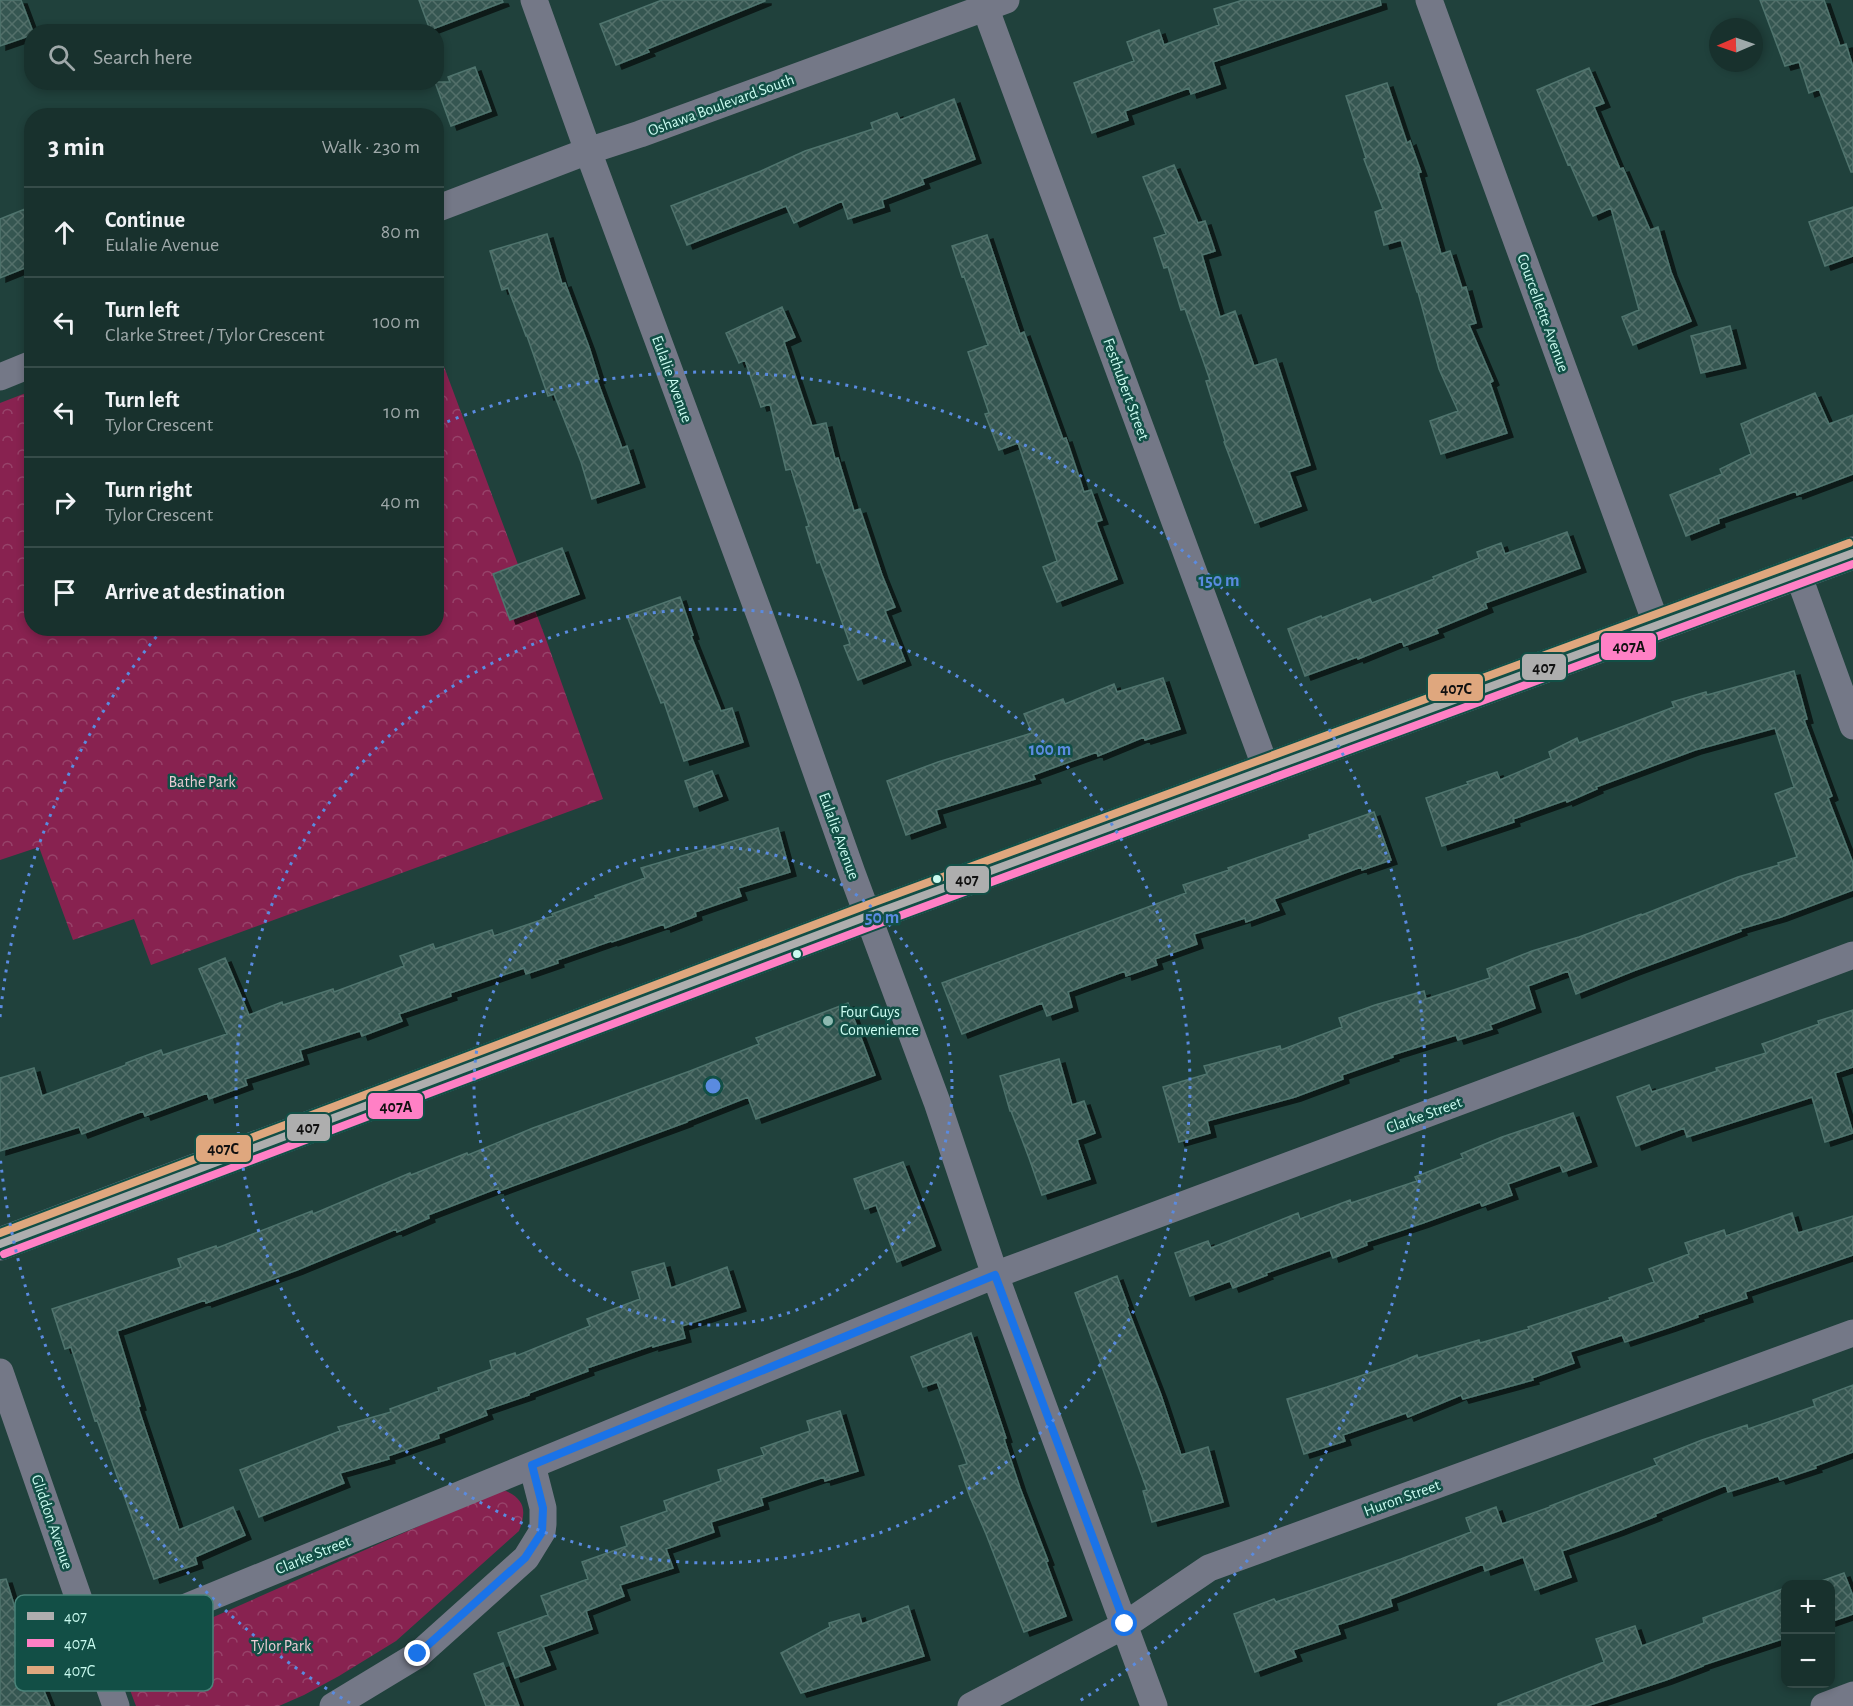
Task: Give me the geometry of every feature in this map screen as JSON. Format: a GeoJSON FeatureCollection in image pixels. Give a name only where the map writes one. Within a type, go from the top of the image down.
{"type":"FeatureCollection","features":[{"type":"Feature","properties":{"kind":"main road"},"geometry":{"type":"LineString","coordinates":[[0,1244],[868,916],[1267,771],[1853,553]]}},
{"type":"Feature","properties":{"kind":"street","name":"Eulalie Avenue"},"geometry":{"type":"LineString","coordinates":[[534,0],[786,686],[937,1102],[995,1275],[1154,1706]]}},
{"type":"Feature","properties":{"kind":"street","name":"Courcellette Avenue"},"geometry":{"type":"LineString","coordinates":[[1429,0],[1657,626]]}},
{"type":"Feature","properties":{"kind":"street","name":"Oshawa Boulevard South"},"geometry":{"type":"LineString","coordinates":[[444,206],[588,151],[996,4]]}},
{"type":"Feature","properties":{"kind":"street","name":"Festhubert Street"},"geometry":{"type":"LineString","coordinates":[[996,4],[1267,771]]}},
{"type":"Feature","properties":{"kind":"street"},"geometry":{"type":"LineString","coordinates":[[0,376],[24,367]]}},
{"type":"Feature","properties":{"kind":"street"},"geometry":{"type":"LineString","coordinates":[[1798,574],[1853,726]]}},
{"type":"Feature","properties":{"kind":"street","name":"Clarke Street"},"geometry":{"type":"LineString","coordinates":[[213,1596],[995,1275],[1853,955]]}},
{"type":"Feature","properties":{"kind":"street","name":"Huron Street"},"geometry":{"type":"LineString","coordinates":[[971,1706],[1125,1624],[1209,1568],[1853,1333]]}},
{"type":"Feature","properties":{"kind":"street","name":"Gliddon Avenue"},"geometry":{"type":"LineString","coordinates":[[0,1372],[77,1595]]}},
{"type":"Feature","properties":{"kind":"street"},"geometry":{"type":"LineString","coordinates":[[333,1706],[418,1654],[525,1558],[542,1532],[543,1524],[543,1508],[532,1465]]}},
{"type":"Feature","properties":{"kind":"street","name":"Gliddon Avenue"},"geometry":{"type":"LineString","coordinates":[[111,1691],[116,1706]]}},
{"type":"Feature","properties":{"kind":"street"},"geometry":{"type":"LineString","coordinates":[[1824,1706],[1853,1695]]}},
{"type":"Feature","properties":{"kind":"green space","name":"Bathe Park"},"geometry":{"type":"Polygon","coordinates":[[[444,367],[603,799],[151,965],[134,919],[73,940],[39,847],[0,860],[0,403],[24,394],[24,636],[444,636],[444,367]]]}},
{"type":"Feature","properties":{"kind":"green space","name":"Tylor Park"},"geometry":{"type":"Polygon","coordinates":[[[506,1491],[521,1503],[523,1518],[519,1531],[396,1641],[339,1676],[279,1706],[136,1706],[131,1691],[213,1691],[213,1617],[496,1492],[506,1491]]]}},
{"type":"Feature","properties":{"kind":"building"},"geometry":{"type":"Polygon","coordinates":[[[0,0],[21,0],[30,24],[24,24],[24,38],[0,46],[0,0]]]}},
{"type":"Feature","properties":{"kind":"building"},"geometry":{"type":"Polygon","coordinates":[[[419,0],[502,0],[503,2],[444,25],[428,24],[419,0]]]}},
{"type":"Feature","properties":{"kind":"building"},"geometry":{"type":"Polygon","coordinates":[[[662,0],[765,1],[647,49],[649,52],[616,65],[600,24],[662,0]]]}},
{"type":"Feature","properties":{"kind":"building"},"geometry":{"type":"Polygon","coordinates":[[[1243,0],[1380,0],[1381,5],[1213,62],[1220,84],[1191,94],[1189,88],[1125,111],[1128,120],[1092,133],[1074,83],[1134,61],[1127,42],[1159,30],[1164,45],[1219,25],[1214,9],[1243,0]]]}},
{"type":"Feature","properties":{"kind":"building"},"geometry":{"type":"Polygon","coordinates":[[[1760,0],[1824,0],[1840,46],[1846,44],[1853,67],[1853,172],[1851,172],[1819,89],[1809,93],[1799,62],[1785,66],[1760,0]]]}},
{"type":"Feature","properties":{"kind":"building"},"geometry":{"type":"Polygon","coordinates":[[[475,67],[491,111],[451,126],[438,90],[444,90],[444,82],[450,82],[448,77],[475,67]]]}},
{"type":"Feature","properties":{"kind":"building"},"geometry":{"type":"Polygon","coordinates":[[[1589,68],[1604,103],[1594,107],[1620,169],[1623,168],[1650,230],[1658,227],[1671,272],[1691,321],[1633,345],[1622,317],[1639,310],[1611,208],[1593,216],[1570,164],[1568,165],[1537,90],[1589,68]]]}},
{"type":"Feature","properties":{"kind":"building"},"geometry":{"type":"Polygon","coordinates":[[[1387,83],[1407,143],[1410,141],[1421,172],[1418,173],[1441,254],[1450,251],[1462,288],[1466,287],[1476,323],[1469,325],[1493,381],[1490,383],[1507,433],[1441,454],[1430,421],[1458,411],[1439,369],[1401,240],[1384,245],[1375,212],[1383,209],[1364,159],[1366,158],[1346,96],[1387,83]]]}},
{"type":"Feature","properties":{"kind":"building"},"geometry":{"type":"Polygon","coordinates":[[[954,99],[975,159],[922,179],[924,184],[882,200],[884,207],[848,219],[842,201],[794,223],[786,206],[687,245],[671,206],[805,151],[873,129],[871,123],[897,113],[900,120],[954,99]]]}},
{"type":"Feature","properties":{"kind":"building"},"geometry":{"type":"Polygon","coordinates":[[[1174,165],[1198,223],[1205,221],[1215,251],[1202,255],[1220,317],[1235,311],[1254,366],[1276,359],[1310,465],[1289,472],[1301,506],[1255,523],[1224,442],[1206,381],[1210,380],[1185,309],[1181,310],[1168,267],[1164,268],[1154,238],[1166,234],[1143,177],[1174,165]]]}},
{"type":"Feature","properties":{"kind":"building"},"geometry":{"type":"Polygon","coordinates":[[[1853,207],[1853,256],[1825,266],[1809,222],[1853,207]]]}},
{"type":"Feature","properties":{"kind":"building"},"geometry":{"type":"Polygon","coordinates":[[[24,209],[24,268],[0,278],[0,219],[24,209]]]}},
{"type":"Feature","properties":{"kind":"building"},"geometry":{"type":"Polygon","coordinates":[[[547,234],[562,284],[565,283],[589,347],[599,379],[597,380],[622,448],[627,446],[639,483],[592,499],[581,462],[554,394],[548,396],[508,288],[502,290],[490,251],[547,234]]]}},
{"type":"Feature","properties":{"kind":"building"},"geometry":{"type":"Polygon","coordinates":[[[987,235],[1020,334],[1024,332],[1063,439],[1066,438],[1084,492],[1091,490],[1102,520],[1096,522],[1117,579],[1057,602],[1043,567],[1057,561],[1018,443],[999,450],[985,414],[989,413],[968,352],[988,345],[952,246],[987,235]]]}},
{"type":"Feature","properties":{"kind":"building"},"geometry":{"type":"Polygon","coordinates":[[[782,307],[795,337],[784,342],[812,426],[826,423],[835,459],[838,458],[854,511],[860,509],[895,607],[885,611],[905,661],[858,680],[844,646],[850,644],[820,562],[817,563],[806,527],[809,526],[791,469],[786,470],[770,404],[761,407],[745,360],[739,363],[726,333],[782,307]]]}},
{"type":"Feature","properties":{"kind":"building"},"geometry":{"type":"Polygon","coordinates":[[[1730,326],[1740,364],[1701,373],[1691,336],[1730,326]]]}},
{"type":"Feature","properties":{"kind":"building"},"geometry":{"type":"Polygon","coordinates":[[[1815,393],[1829,424],[1853,415],[1853,474],[1797,495],[1796,491],[1718,519],[1719,523],[1686,536],[1670,495],[1722,474],[1720,469],[1751,454],[1741,424],[1815,393]]]}},
{"type":"Feature","properties":{"kind":"building"},"geometry":{"type":"Polygon","coordinates":[[[1567,532],[1580,568],[1485,603],[1487,608],[1436,629],[1438,633],[1404,646],[1402,641],[1358,659],[1357,657],[1305,676],[1288,629],[1370,599],[1372,603],[1434,579],[1433,577],[1479,558],[1477,552],[1501,543],[1505,554],[1567,532]]]}},
{"type":"Feature","properties":{"kind":"building"},"geometry":{"type":"Polygon","coordinates":[[[562,548],[579,594],[510,620],[493,574],[562,548]]]}},
{"type":"Feature","properties":{"kind":"building"},"geometry":{"type":"Polygon","coordinates":[[[680,597],[693,635],[691,636],[721,711],[732,708],[743,742],[684,761],[664,702],[661,703],[627,616],[680,597]]]}},
{"type":"Feature","properties":{"kind":"building"},"geometry":{"type":"Polygon","coordinates":[[[1794,671],[1807,719],[1804,720],[1832,796],[1828,798],[1853,863],[1853,890],[1781,917],[1740,929],[1741,931],[1576,994],[1568,971],[1528,986],[1535,1008],[1490,1025],[1492,1029],[1458,1040],[1456,1035],[1392,1055],[1393,1057],[1342,1075],[1343,1079],[1295,1097],[1207,1121],[1210,1133],[1179,1142],[1163,1087],[1207,1074],[1204,1066],[1280,1046],[1281,1050],[1342,1027],[1339,1018],[1375,1005],[1424,991],[1426,999],[1490,978],[1487,969],[1532,951],[1642,915],[1738,877],[1797,857],[1775,794],[1794,787],[1775,728],[1695,750],[1596,787],[1597,789],[1567,802],[1566,800],[1513,819],[1514,822],[1442,846],[1426,798],[1497,772],[1500,780],[1551,758],[1549,752],[1577,738],[1579,743],[1674,707],[1672,702],[1706,692],[1707,695],[1794,671]]]}},
{"type":"Feature","properties":{"kind":"building"},"geometry":{"type":"Polygon","coordinates":[[[1163,678],[1180,729],[1145,740],[1144,737],[1098,756],[1097,752],[1033,775],[1035,779],[936,810],[940,823],[906,835],[887,781],[938,762],[1032,733],[1024,714],[1063,699],[1065,704],[1114,684],[1117,692],[1163,678]]]}},
{"type":"Feature","properties":{"kind":"building"},"geometry":{"type":"Polygon","coordinates":[[[712,771],[722,796],[694,807],[685,781],[712,771]]]}},
{"type":"Feature","properties":{"kind":"building"},"geometry":{"type":"Polygon","coordinates":[[[1374,812],[1391,860],[1362,870],[1361,867],[1274,899],[1279,910],[1246,922],[1245,918],[1194,934],[1197,944],[1155,959],[1157,965],[1126,976],[1125,971],[1068,992],[1072,1007],[1047,1016],[1042,1003],[962,1034],[942,983],[1186,893],[1183,885],[1229,870],[1228,868],[1310,839],[1309,835],[1374,812]]]}},
{"type":"Feature","properties":{"kind":"building"},"geometry":{"type":"Polygon","coordinates":[[[778,828],[790,872],[738,888],[741,896],[695,912],[696,916],[665,928],[664,924],[611,941],[557,960],[558,963],[526,974],[524,968],[450,993],[451,996],[399,1014],[402,1021],[362,1036],[360,1031],[300,1050],[303,1060],[245,1079],[247,1085],[209,1099],[207,1093],[145,1116],[143,1111],[82,1134],[79,1127],[0,1151],[0,1078],[34,1068],[42,1096],[161,1050],[163,1055],[227,1034],[199,969],[225,958],[249,1015],[282,1002],[283,1005],[333,989],[334,992],[404,966],[400,956],[433,944],[435,949],[492,930],[494,936],[553,916],[552,914],[596,898],[595,896],[645,878],[641,868],[778,828]]]}},
{"type":"Feature","properties":{"kind":"building"},"geometry":{"type":"Polygon","coordinates":[[[848,1003],[875,1075],[756,1119],[748,1097],[687,1122],[499,1191],[498,1188],[428,1215],[429,1218],[397,1232],[396,1229],[297,1270],[206,1303],[205,1300],[117,1331],[140,1406],[138,1407],[179,1530],[233,1507],[245,1535],[195,1557],[197,1564],[154,1579],[97,1420],[95,1421],[71,1347],[65,1349],[52,1309],[181,1267],[178,1259],[216,1246],[217,1248],[312,1211],[313,1214],[410,1173],[411,1175],[467,1153],[468,1155],[533,1128],[690,1071],[759,1044],[756,1038],[848,1003]]]}},
{"type":"Feature","properties":{"kind":"building"},"geometry":{"type":"Polygon","coordinates":[[[1853,1010],[1853,1067],[1835,1073],[1853,1133],[1825,1142],[1812,1097],[1687,1137],[1684,1128],[1636,1146],[1617,1097],[1649,1085],[1652,1092],[1717,1071],[1716,1068],[1766,1053],[1762,1044],[1819,1024],[1818,1021],[1853,1010]]]}},
{"type":"Feature","properties":{"kind":"building"},"geometry":{"type":"Polygon","coordinates":[[[1059,1059],[1072,1105],[1084,1101],[1095,1133],[1077,1140],[1090,1179],[1042,1195],[1010,1111],[1000,1076],[1059,1059]]]}},
{"type":"Feature","properties":{"kind":"building"},"geometry":{"type":"Polygon","coordinates":[[[1573,1113],[1591,1162],[1563,1172],[1560,1165],[1508,1184],[1512,1195],[1482,1206],[1480,1202],[1366,1242],[1367,1245],[1333,1258],[1330,1250],[1266,1273],[1267,1275],[1233,1288],[1230,1281],[1190,1296],[1175,1253],[1208,1241],[1211,1248],[1298,1213],[1300,1219],[1350,1200],[1351,1203],[1417,1181],[1415,1177],[1463,1158],[1461,1154],[1502,1137],[1573,1113]]]}},
{"type":"Feature","properties":{"kind":"building"},"geometry":{"type":"Polygon","coordinates":[[[903,1162],[935,1246],[897,1262],[876,1205],[865,1209],[854,1179],[903,1162]]]}},
{"type":"Feature","properties":{"kind":"building"},"geometry":{"type":"Polygon","coordinates":[[[1792,1213],[1798,1233],[1853,1216],[1853,1255],[1745,1292],[1747,1298],[1670,1327],[1625,1342],[1622,1335],[1570,1352],[1574,1363],[1532,1378],[1533,1380],[1463,1399],[1461,1395],[1408,1417],[1406,1413],[1343,1435],[1345,1441],[1304,1454],[1287,1399],[1417,1355],[1418,1358],[1479,1340],[1480,1343],[1529,1329],[1528,1327],[1610,1300],[1609,1298],[1654,1282],[1649,1269],[1689,1254],[1685,1243],[1724,1230],[1726,1236],[1792,1213]]]}},
{"type":"Feature","properties":{"kind":"building"},"geometry":{"type":"Polygon","coordinates":[[[664,1263],[671,1288],[727,1267],[740,1307],[682,1326],[685,1338],[653,1347],[653,1345],[587,1368],[588,1371],[485,1410],[487,1415],[438,1434],[439,1438],[388,1456],[389,1459],[340,1473],[344,1483],[259,1517],[240,1470],[340,1431],[338,1427],[391,1412],[390,1409],[439,1391],[438,1388],[492,1369],[490,1361],[515,1353],[516,1356],[590,1326],[587,1319],[640,1299],[632,1272],[664,1263]]]}},
{"type":"Feature","properties":{"kind":"building"},"geometry":{"type":"Polygon","coordinates":[[[1117,1276],[1181,1455],[1208,1447],[1223,1502],[1152,1522],[1143,1491],[1147,1490],[1075,1293],[1117,1276]]]}},
{"type":"Feature","properties":{"kind":"building"},"geometry":{"type":"Polygon","coordinates":[[[971,1333],[1020,1488],[1066,1616],[1024,1632],[959,1466],[967,1464],[937,1382],[923,1387],[911,1357],[971,1333]]]}},
{"type":"Feature","properties":{"kind":"building"},"geometry":{"type":"Polygon","coordinates":[[[1853,1385],[1853,1452],[1780,1480],[1778,1476],[1728,1492],[1726,1485],[1655,1514],[1656,1516],[1562,1551],[1571,1577],[1535,1590],[1523,1557],[1485,1571],[1483,1564],[1390,1599],[1392,1606],[1337,1625],[1340,1634],[1293,1650],[1296,1657],[1255,1672],[1234,1614],[1274,1599],[1276,1602],[1324,1586],[1471,1532],[1466,1518],[1496,1507],[1502,1524],[1657,1465],[1654,1459],[1702,1440],[1747,1425],[1748,1429],[1815,1406],[1813,1400],[1853,1385]]]}},
{"type":"Feature","properties":{"kind":"building"},"geometry":{"type":"Polygon","coordinates":[[[840,1411],[858,1471],[825,1481],[824,1477],[761,1498],[763,1505],[711,1522],[714,1532],[666,1549],[673,1568],[620,1585],[624,1596],[586,1611],[592,1629],[543,1647],[550,1665],[515,1678],[498,1633],[548,1615],[541,1596],[588,1579],[582,1562],[627,1546],[621,1527],[667,1511],[664,1501],[721,1481],[718,1470],[764,1455],[761,1448],[810,1431],[807,1421],[840,1411]]]}},
{"type":"Feature","properties":{"kind":"building"},"geometry":{"type":"Polygon","coordinates":[[[1844,1573],[1853,1596],[1853,1614],[1835,1620],[1835,1580],[1824,1580],[1844,1573]]]}},
{"type":"Feature","properties":{"kind":"building"},"geometry":{"type":"Polygon","coordinates":[[[6,1579],[15,1608],[15,1691],[44,1691],[50,1706],[0,1706],[0,1580],[6,1579]]]}},
{"type":"Feature","properties":{"kind":"building"},"geometry":{"type":"Polygon","coordinates":[[[1781,1589],[1781,1639],[1587,1706],[1498,1706],[1498,1704],[1604,1662],[1596,1639],[1635,1626],[1642,1646],[1704,1623],[1703,1618],[1781,1589]]]}},
{"type":"Feature","properties":{"kind":"building"},"geometry":{"type":"Polygon","coordinates":[[[908,1606],[924,1656],[801,1693],[781,1653],[830,1627],[829,1623],[859,1614],[862,1624],[908,1606]]]}},
{"type":"Feature","properties":{"kind":"building"},"geometry":{"type":"Polygon","coordinates":[[[503,1663],[519,1706],[486,1706],[474,1674],[503,1663]]]}},
{"type":"Feature","properties":{"kind":"transit line","name":"407C"},"geometry":{"type":"LineString","coordinates":[[0,1233],[864,906],[1849,543]]}},
{"type":"Feature","properties":{"kind":"transit line","name":"407"},"geometry":{"type":"LineString","coordinates":[[0,1244],[868,916],[1853,553]]}},
{"type":"Feature","properties":{"kind":"transit line","name":"407A"},"geometry":{"type":"LineString","coordinates":[[4,1254],[872,926],[1853,564]]}},
{"type":"Feature","properties":{"kind":"place","name":"Four Guys Convenience"},"geometry":{"type":"Point","coordinates":[828,1021]}},
{"type":"Feature","properties":{"kind":"route"},"geometry":{"type":"LineString","coordinates":[[418,1654],[525,1558],[542,1532],[543,1508],[532,1465],[995,1275],[1125,1624]]}}]}
